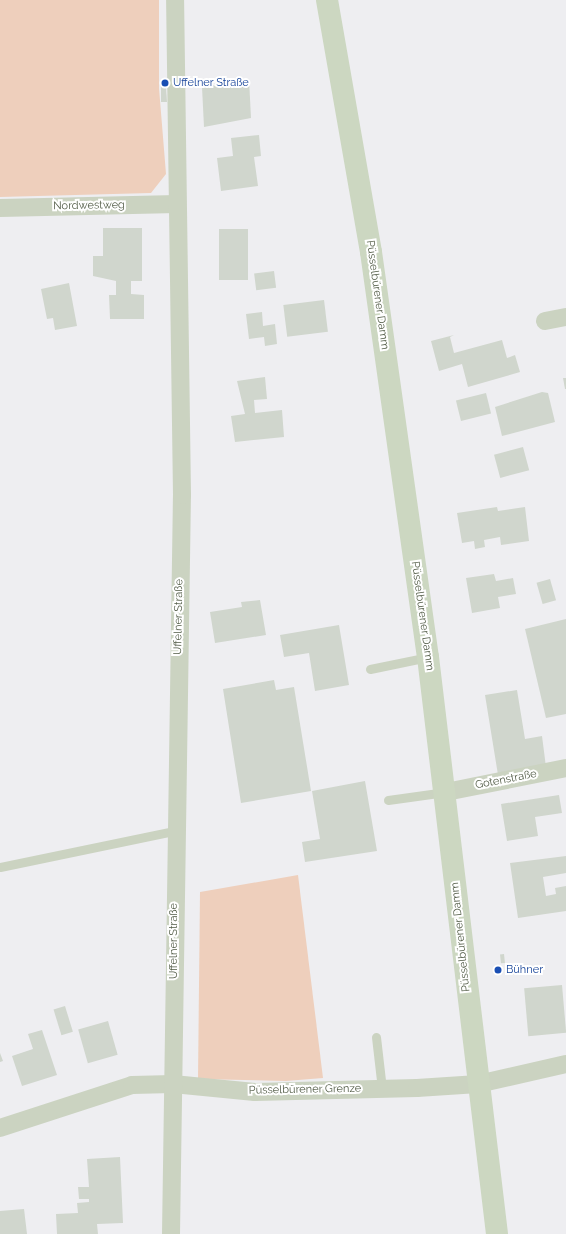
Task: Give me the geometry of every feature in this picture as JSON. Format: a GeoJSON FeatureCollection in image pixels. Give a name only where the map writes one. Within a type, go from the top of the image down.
{"type":"FeatureCollection","features":[{"type":"Feature","properties":{"kind":"main road","name":"Püsselbürener Damm"},"geometry":{"type":"LineString","coordinates":[[327,0],[371,252],[428,657],[446,792],[478,1084],[497,1234]]}},
{"type":"Feature","properties":{"kind":"street","name":"Uffelner Straße"},"geometry":{"type":"LineString","coordinates":[[171,1234],[174,831],[182,495],[175,0]]}},
{"type":"Feature","properties":{"kind":"street","name":"Nordwestweg"},"geometry":{"type":"LineString","coordinates":[[0,208],[178,204]]}},
{"type":"Feature","properties":{"kind":"street"},"geometry":{"type":"LineString","coordinates":[[545,321],[566,317]]}},
{"type":"Feature","properties":{"kind":"street","name":"Gotenstraße"},"geometry":{"type":"LineString","coordinates":[[446,792],[566,768]]}},
{"type":"Feature","properties":{"kind":"street","name":"Püsselbürener Grenze"},"geometry":{"type":"LineString","coordinates":[[0,1128],[132,1085],[173,1084],[255,1092],[382,1089],[478,1084],[566,1064]]}},
{"type":"Feature","properties":{"kind":"lane"},"geometry":{"type":"LineString","coordinates":[[370,668],[428,657]]}},
{"type":"Feature","properties":{"kind":"lane"},"geometry":{"type":"LineString","coordinates":[[388,800],[446,792]]}},
{"type":"Feature","properties":{"kind":"lane"},"geometry":{"type":"LineString","coordinates":[[0,867],[174,831]]}},
{"type":"Feature","properties":{"kind":"lane"},"geometry":{"type":"LineString","coordinates":[[376,1037],[382,1089]]}},
{"type":"Feature","properties":{"kind":"shaded area"},"geometry":{"type":"Polygon","coordinates":[[[0,0],[159,0],[159,88],[166,174],[151,193],[0,197],[0,0]]]}},
{"type":"Feature","properties":{"kind":"shaded area"},"geometry":{"type":"Polygon","coordinates":[[[298,875],[323,1078],[286,1081],[198,1079],[200,892],[298,875]]]}},
{"type":"Feature","properties":{"kind":"building"},"geometry":{"type":"Polygon","coordinates":[[[249,79],[251,118],[204,127],[202,87],[249,79]]]}},
{"type":"Feature","properties":{"kind":"building"},"geometry":{"type":"Polygon","coordinates":[[[161,87],[166,87],[167,102],[161,102],[161,87]]]}},
{"type":"Feature","properties":{"kind":"building"},"geometry":{"type":"Polygon","coordinates":[[[259,135],[261,156],[254,157],[258,186],[221,191],[217,158],[233,156],[231,138],[259,135]]]}},
{"type":"Feature","properties":{"kind":"building"},"geometry":{"type":"Polygon","coordinates":[[[103,228],[142,228],[142,281],[131,281],[131,294],[144,295],[144,319],[110,319],[109,295],[116,295],[116,281],[93,276],[93,256],[103,256],[103,228]]]}},
{"type":"Feature","properties":{"kind":"building"},"geometry":{"type":"Polygon","coordinates":[[[219,229],[248,229],[248,280],[219,280],[219,229]]]}},
{"type":"Feature","properties":{"kind":"building"},"geometry":{"type":"Polygon","coordinates":[[[274,271],[276,288],[256,290],[254,273],[274,271]]]}},
{"type":"Feature","properties":{"kind":"building"},"geometry":{"type":"Polygon","coordinates":[[[69,283],[77,326],[55,330],[53,318],[47,319],[41,289],[69,283]]]}},
{"type":"Feature","properties":{"kind":"building"},"geometry":{"type":"Polygon","coordinates":[[[324,300],[328,332],[287,337],[283,305],[324,300]]]}},
{"type":"Feature","properties":{"kind":"building"},"geometry":{"type":"Polygon","coordinates":[[[262,312],[263,326],[275,324],[277,344],[265,346],[264,337],[249,339],[246,314],[262,312]]]}},
{"type":"Feature","properties":{"kind":"building"},"geometry":{"type":"Polygon","coordinates":[[[454,335],[450,337],[454,353],[502,340],[507,358],[515,355],[520,372],[468,387],[462,364],[439,371],[431,341],[454,335]]]}},
{"type":"Feature","properties":{"kind":"building"},"geometry":{"type":"Polygon","coordinates":[[[265,377],[267,399],[254,400],[255,413],[282,410],[284,437],[235,442],[231,416],[245,414],[237,381],[265,377]]]}},
{"type":"Feature","properties":{"kind":"building"},"geometry":{"type":"Polygon","coordinates":[[[563,378],[566,378],[566,389],[565,389],[563,378]]]}},
{"type":"Feature","properties":{"kind":"building"},"geometry":{"type":"Polygon","coordinates":[[[542,392],[548,393],[555,422],[502,436],[495,407],[542,392]]]}},
{"type":"Feature","properties":{"kind":"building"},"geometry":{"type":"Polygon","coordinates":[[[486,393],[491,413],[461,421],[456,400],[486,393]]]}},
{"type":"Feature","properties":{"kind":"building"},"geometry":{"type":"Polygon","coordinates":[[[523,447],[529,470],[500,478],[494,455],[523,447]]]}},
{"type":"Feature","properties":{"kind":"building"},"geometry":{"type":"Polygon","coordinates":[[[497,507],[498,511],[525,507],[529,541],[501,545],[500,537],[484,540],[485,547],[475,549],[474,541],[462,543],[457,513],[497,507]]]}},
{"type":"Feature","properties":{"kind":"building"},"geometry":{"type":"Polygon","coordinates":[[[494,574],[496,581],[513,578],[516,594],[498,597],[500,608],[472,613],[466,578],[494,574]]]}},
{"type":"Feature","properties":{"kind":"building"},"geometry":{"type":"Polygon","coordinates":[[[550,579],[556,600],[543,604],[537,583],[550,579]]]}},
{"type":"Feature","properties":{"kind":"building"},"geometry":{"type":"Polygon","coordinates":[[[260,600],[266,635],[215,643],[210,612],[242,607],[241,602],[260,600]]]}},
{"type":"Feature","properties":{"kind":"building"},"geometry":{"type":"Polygon","coordinates":[[[566,619],[566,714],[546,718],[525,629],[566,619]]]}},
{"type":"Feature","properties":{"kind":"building"},"geometry":{"type":"Polygon","coordinates":[[[339,625],[349,685],[315,691],[309,653],[284,657],[280,635],[339,625]]]}},
{"type":"Feature","properties":{"kind":"building"},"geometry":{"type":"Polygon","coordinates":[[[274,680],[276,690],[294,687],[311,791],[241,803],[223,689],[274,680]]]}},
{"type":"Feature","properties":{"kind":"building"},"geometry":{"type":"Polygon","coordinates":[[[517,690],[525,739],[542,736],[546,767],[498,775],[485,695],[517,690]]]}},
{"type":"Feature","properties":{"kind":"building"},"geometry":{"type":"Polygon","coordinates":[[[365,781],[377,851],[305,862],[302,842],[320,839],[312,791],[365,781]]]}},
{"type":"Feature","properties":{"kind":"building"},"geometry":{"type":"Polygon","coordinates":[[[559,795],[562,813],[535,817],[538,836],[507,841],[501,804],[559,795]]]}},
{"type":"Feature","properties":{"kind":"building"},"geometry":{"type":"Polygon","coordinates":[[[566,856],[566,873],[543,877],[546,896],[556,894],[555,888],[566,886],[566,911],[518,918],[510,863],[566,856]]]}},
{"type":"Feature","properties":{"kind":"building"},"geometry":{"type":"Polygon","coordinates":[[[500,954],[504,954],[505,963],[501,963],[500,954]]]}},
{"type":"Feature","properties":{"kind":"building"},"geometry":{"type":"Polygon","coordinates":[[[562,985],[566,1033],[528,1036],[524,988],[562,985]]]}},
{"type":"Feature","properties":{"kind":"building"},"geometry":{"type":"Polygon","coordinates":[[[65,1006],[73,1032],[61,1035],[54,1010],[65,1006]]]}},
{"type":"Feature","properties":{"kind":"building"},"geometry":{"type":"Polygon","coordinates":[[[108,1021],[118,1055],[88,1063],[78,1030],[108,1021]]]}},
{"type":"Feature","properties":{"kind":"building"},"geometry":{"type":"Polygon","coordinates":[[[42,1030],[57,1075],[22,1086],[12,1056],[33,1049],[28,1034],[42,1030]]]}},
{"type":"Feature","properties":{"kind":"building"},"geometry":{"type":"Polygon","coordinates":[[[0,1053],[3,1061],[0,1062],[0,1053]]]}},
{"type":"Feature","properties":{"kind":"building"},"geometry":{"type":"Polygon","coordinates":[[[120,1157],[123,1223],[97,1224],[98,1234],[57,1234],[56,1214],[78,1213],[77,1203],[89,1202],[89,1199],[79,1199],[78,1187],[89,1187],[87,1159],[120,1157]]]}},
{"type":"Feature","properties":{"kind":"building"},"geometry":{"type":"Polygon","coordinates":[[[24,1209],[27,1234],[0,1234],[0,1211],[24,1209]]]}},
{"type":"Feature","properties":{"kind":"place","name":"Uffelner Straße"},"geometry":{"type":"Point","coordinates":[165,83]}},
{"type":"Feature","properties":{"kind":"place","name":"Bühner"},"geometry":{"type":"Point","coordinates":[498,970]}}]}
